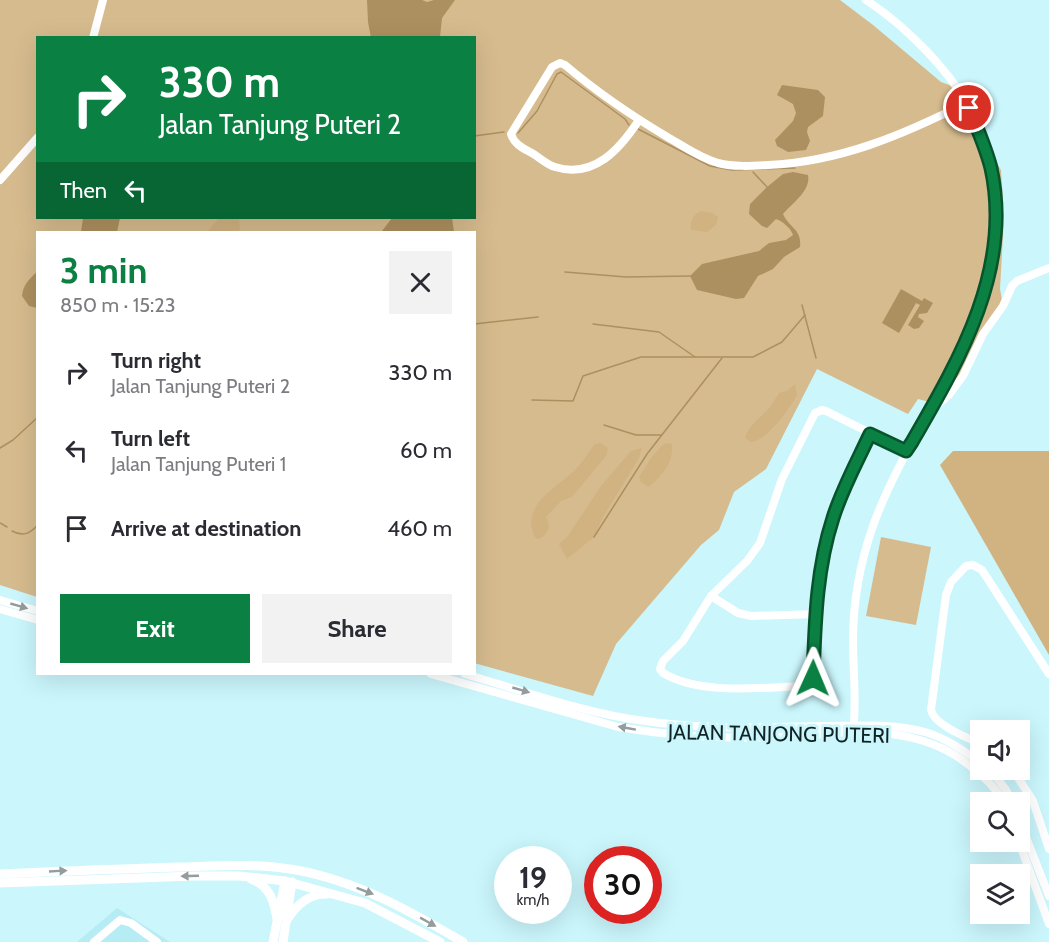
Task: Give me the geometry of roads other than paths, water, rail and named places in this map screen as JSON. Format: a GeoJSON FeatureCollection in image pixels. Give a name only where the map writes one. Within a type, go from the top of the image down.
{"type":"FeatureCollection","features":[{"type":"Feature","properties":{"kind":"main road"},"geometry":{"type":"LineString","coordinates":[[0,874],[238,864],[296,870],[369,892],[463,942]]}},
{"type":"Feature","properties":{"kind":"main road"},"geometry":{"type":"LineString","coordinates":[[238,864],[282,874],[289,881]]}},
{"type":"Feature","properties":{"kind":"main road"},"geometry":{"type":"LineString","coordinates":[[229,876],[255,881],[268,890],[282,920]]}},
{"type":"Feature","properties":{"kind":"main road"},"geometry":{"type":"LineString","coordinates":[[0,884],[229,876],[289,881],[345,896],[375,908],[440,942]]}},
{"type":"Feature","properties":{"kind":"main road"},"geometry":{"type":"LineString","coordinates":[[289,881],[298,877],[337,881]]}},
{"type":"Feature","properties":{"kind":"main road"},"geometry":{"type":"LineString","coordinates":[[282,942],[282,920],[289,881]]}},
{"type":"Feature","properties":{"kind":"main road"},"geometry":{"type":"LineString","coordinates":[[273,942],[282,920],[315,895],[345,896]]}},
{"type":"Feature","properties":{"kind":"street"},"geometry":{"type":"LineString","coordinates":[[94,36],[103,0]]}},
{"type":"Feature","properties":{"kind":"street"},"geometry":{"type":"LineString","coordinates":[[853,729],[855,596],[873,525],[906,451],[969,336],[991,271],[995,245],[996,204],[990,167],[966,103],[932,57],[909,33],[866,0]]}},
{"type":"Feature","properties":{"kind":"street"},"geometry":{"type":"LineString","coordinates":[[639,120],[613,154],[600,163],[580,168],[554,167],[515,143],[511,134],[552,67],[560,63],[565,64],[593,89],[639,120],[697,155],[718,163],[739,166],[799,163],[844,154],[885,141],[966,103]]}},
{"type":"Feature","properties":{"kind":"street"},"geometry":{"type":"LineString","coordinates":[[0,180],[36,139]]}},
{"type":"Feature","properties":{"kind":"street"},"geometry":{"type":"LineString","coordinates":[[928,414],[949,395],[963,376],[983,334],[1003,306],[1012,286],[1017,281],[1049,268]]}},
{"type":"Feature","properties":{"kind":"street"},"geometry":{"type":"LineString","coordinates":[[870,434],[833,519],[817,591],[813,680],[809,685],[709,687],[687,683],[667,675],[660,669],[663,661],[683,641],[711,596],[747,561],[760,543],[782,479],[815,413],[826,411],[906,451]]}},
{"type":"Feature","properties":{"kind":"street"},"geometry":{"type":"LineString","coordinates":[[970,738],[941,723],[932,715],[931,710],[946,595],[951,582],[966,566],[973,565],[982,570],[1049,674]]}},
{"type":"Feature","properties":{"kind":"street"},"geometry":{"type":"LineString","coordinates":[[711,596],[738,613],[751,616],[815,614]]}},
{"type":"Feature","properties":{"kind":"street"},"geometry":{"type":"LineString","coordinates":[[0,600],[36,610]]}},
{"type":"Feature","properties":{"kind":"street"},"geometry":{"type":"LineString","coordinates":[[0,609],[36,619]]}},
{"type":"Feature","properties":{"kind":"street","name":"JALAN TANJONG PUTERI"},"geometry":{"type":"LineString","coordinates":[[435,675],[618,727],[644,731],[747,738],[787,737],[853,729],[909,736],[927,740],[945,748],[984,777],[996,792]]}},
{"type":"Feature","properties":{"kind":"street","name":"JALAN TANJONG PUTERI"},"geometry":{"type":"LineString","coordinates":[[468,675],[618,717],[646,722],[747,727],[907,728],[940,737],[970,756]]}},
{"type":"Feature","properties":{"kind":"street"},"geometry":{"type":"LineString","coordinates":[[940,737],[938,742],[945,748]]}},
{"type":"Feature","properties":{"kind":"street"},"geometry":{"type":"LineString","coordinates":[[1018,780],[1033,801],[1049,849]]}},
{"type":"Feature","properties":{"kind":"street"},"geometry":{"type":"LineString","coordinates":[[1030,844],[1049,896]]}},
{"type":"Feature","properties":{"kind":"street"},"geometry":{"type":"LineString","coordinates":[[1025,857],[1030,855],[1032,848]]}},
{"type":"Feature","properties":{"kind":"street"},"geometry":{"type":"LineString","coordinates":[[1023,852],[1049,924]]}},
{"type":"Feature","properties":{"kind":"street"},"geometry":{"type":"LineString","coordinates":[[94,942],[114,923],[125,920],[157,942]]}},
{"type":"Feature","properties":{"kind":"waterway"},"geometry":{"type":"LineString","coordinates":[[518,133],[537,111],[557,74],[561,72],[625,119],[629,125]]}},
{"type":"Feature","properties":{"kind":"waterway"},"geometry":{"type":"LineString","coordinates":[[638,129],[710,166],[732,170],[795,168]]}},
{"type":"Feature","properties":{"kind":"waterway"},"geometry":{"type":"LineString","coordinates":[[476,136],[504,132]]}},
{"type":"Feature","properties":{"kind":"waterway"},"geometry":{"type":"LineString","coordinates":[[753,172],[767,187]]}},
{"type":"Feature","properties":{"kind":"waterway"},"geometry":{"type":"LineString","coordinates":[[565,272],[626,277],[690,276]]}},
{"type":"Feature","properties":{"kind":"waterway"},"geometry":{"type":"LineString","coordinates":[[802,305],[816,358]]}},
{"type":"Feature","properties":{"kind":"waterway"},"geometry":{"type":"LineString","coordinates":[[532,400],[573,401],[583,376],[641,357],[753,357],[782,342],[805,315]]}},
{"type":"Feature","properties":{"kind":"waterway"},"geometry":{"type":"LineString","coordinates":[[476,324],[538,317]]}},
{"type":"Feature","properties":{"kind":"waterway"},"geometry":{"type":"LineString","coordinates":[[593,324],[659,332],[695,357]]}},
{"type":"Feature","properties":{"kind":"waterway"},"geometry":{"type":"LineString","coordinates":[[594,537],[647,454],[722,358]]}},
{"type":"Feature","properties":{"kind":"waterway"},"geometry":{"type":"LineString","coordinates":[[0,448],[13,440],[36,419]]}},
{"type":"Feature","properties":{"kind":"waterway"},"geometry":{"type":"LineString","coordinates":[[604,425],[636,435],[661,435]]}},
{"type":"Feature","properties":{"kind":"waterway"},"geometry":{"type":"LineString","coordinates":[[0,523],[7,527]]}},
{"type":"Feature","properties":{"kind":"waterway"},"geometry":{"type":"LineString","coordinates":[[12,531],[26,534],[36,527]]}}]}
